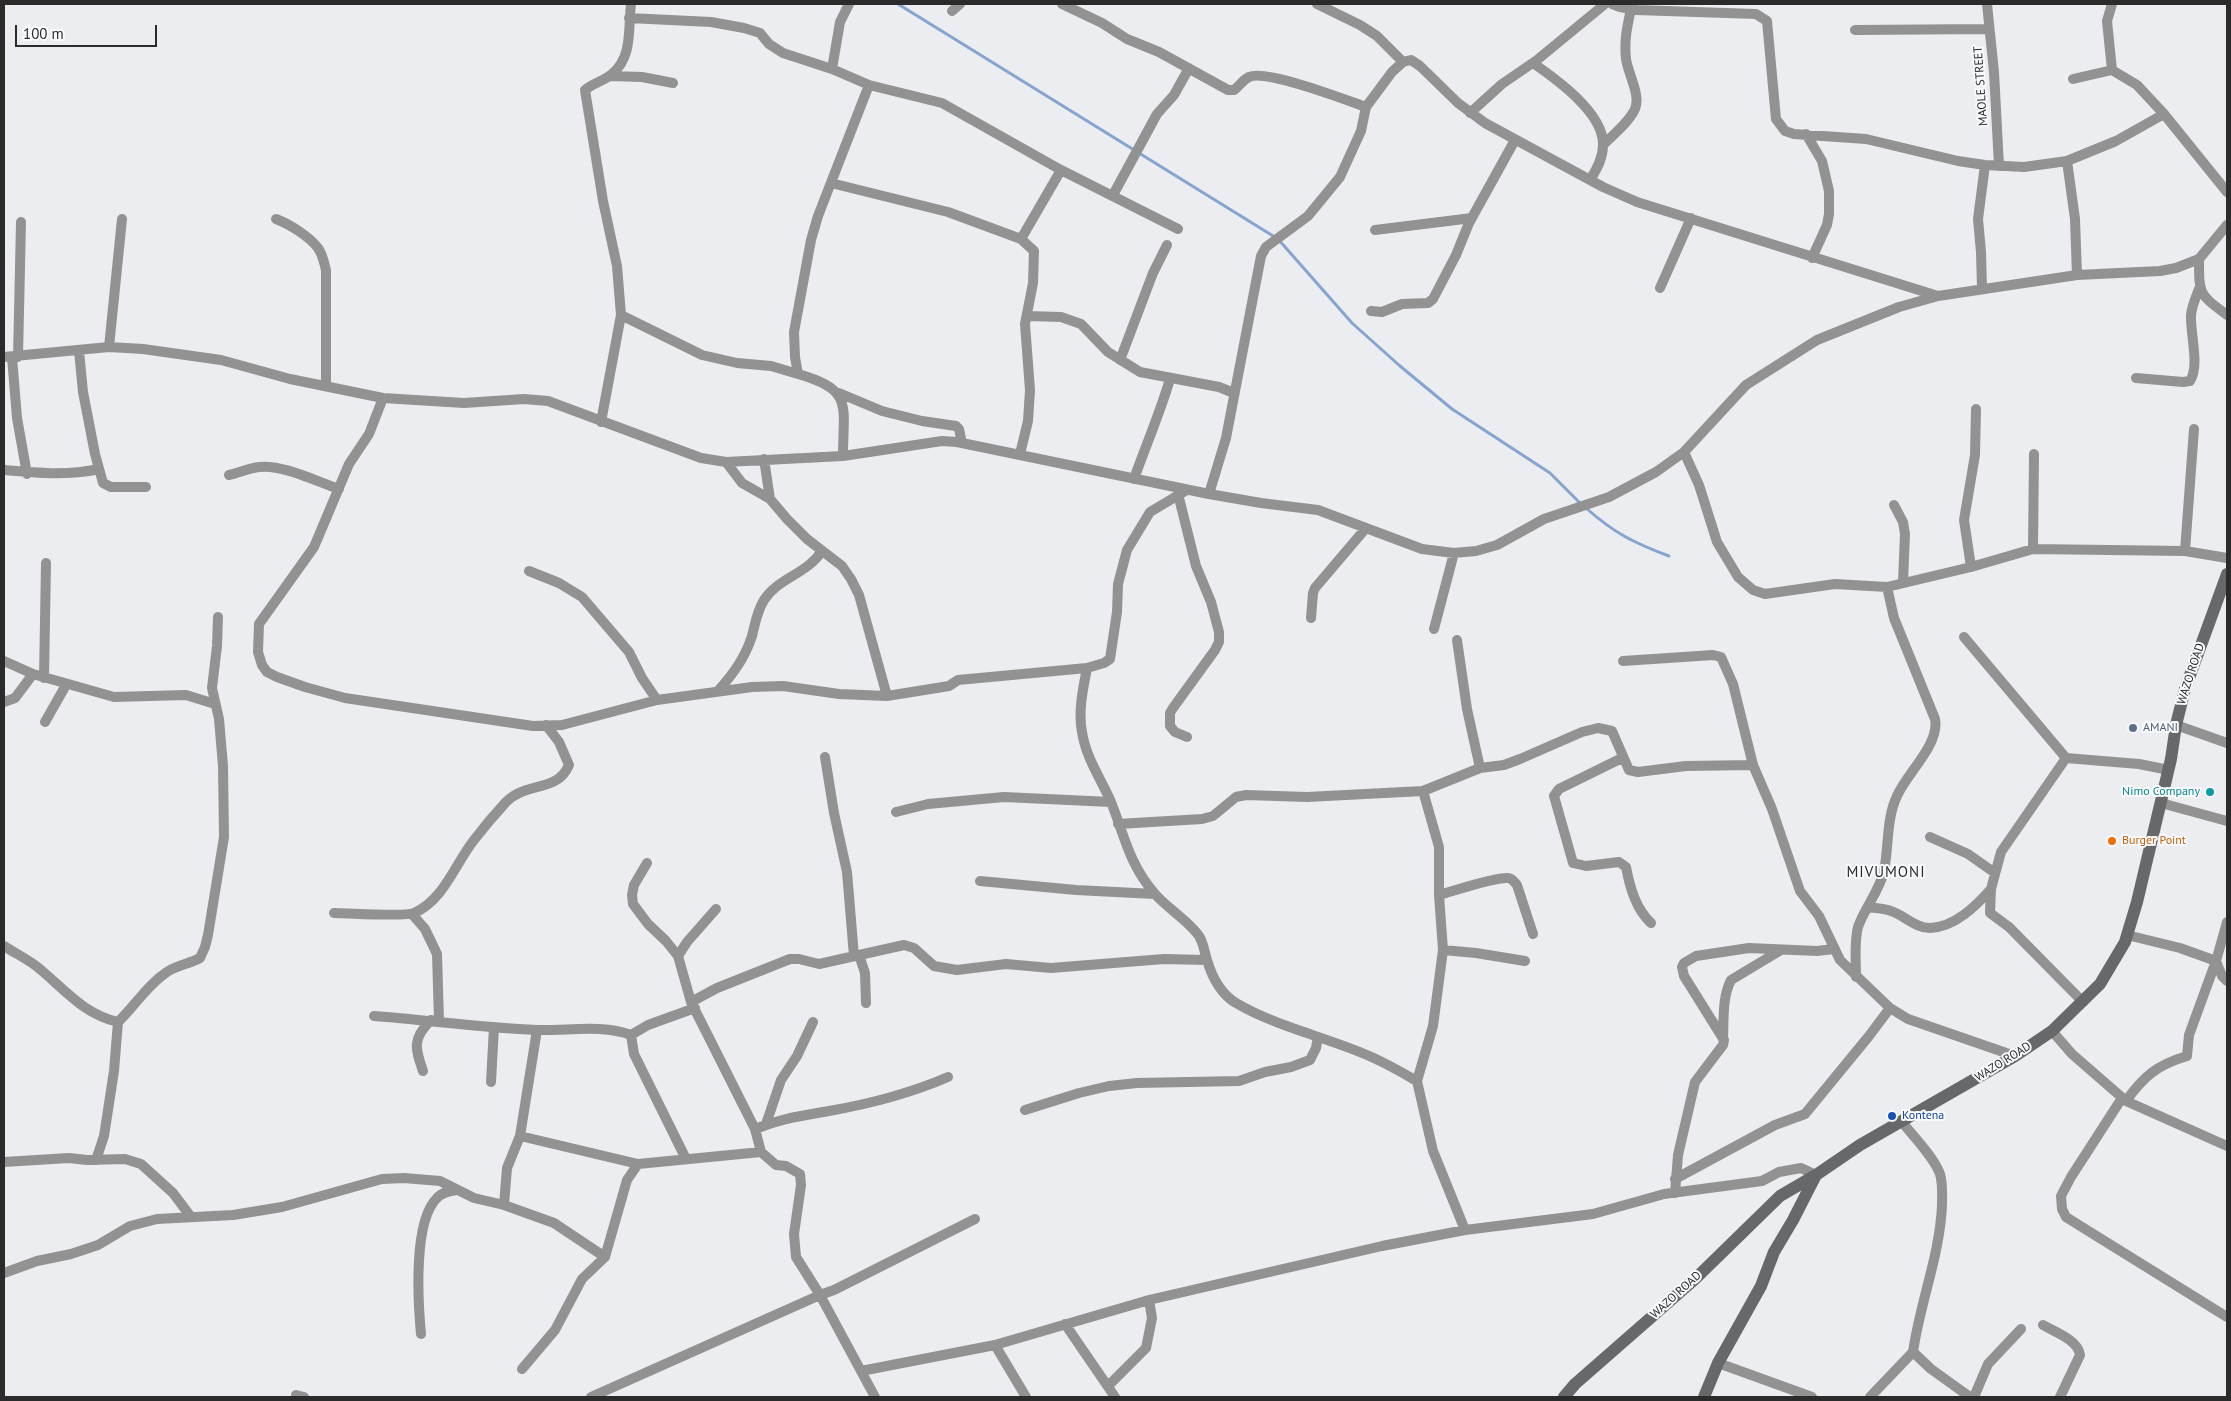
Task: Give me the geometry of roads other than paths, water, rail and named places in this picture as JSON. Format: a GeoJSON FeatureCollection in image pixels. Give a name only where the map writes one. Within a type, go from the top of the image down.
{"type":"FeatureCollection","features":[{"type":"Feature","properties":{"kind":"main road","name":"WAZO ROAD"},"geometry":{"type":"LineString","coordinates":[[1564,1397],[1575,1384],[1695,1279],[1780,1196],[1816,1175],[1860,1145],[2016,1056],[2052,1031],[2100,984],[2127,935],[2137,902],[2169,770],[2176,725],[2185,689],[2227,574]]}},
{"type":"Feature","properties":{"kind":"main road"},"geometry":{"type":"LineString","coordinates":[[1704,1397],[1718,1363],[1761,1286],[1774,1252],[1816,1175]]}},
{"type":"Feature","properties":{"kind":"street"},"geometry":{"type":"LineString","coordinates":[[610,76],[622,65],[626,56],[631,4]]}},
{"type":"Feature","properties":{"kind":"street"},"geometry":{"type":"LineString","coordinates":[[832,69],[840,22],[849,4]]}},
{"type":"Feature","properties":{"kind":"street"},"geometry":{"type":"LineString","coordinates":[[952,12],[960,4]]}},
{"type":"Feature","properties":{"kind":"street"},"geometry":{"type":"LineString","coordinates":[[1062,4],[1102,23],[1127,39],[1159,52],[1228,90],[1234,90],[1248,77],[1258,75],[1272,77],[1333,95],[1366,108]]}},
{"type":"Feature","properties":{"kind":"street"},"geometry":{"type":"LineString","coordinates":[[1317,4],[1360,25],[1377,36],[1403,62]]}},
{"type":"Feature","properties":{"kind":"street"},"geometry":{"type":"LineString","coordinates":[[1470,113],[1502,84],[1532,63],[1605,4]]}},
{"type":"Feature","properties":{"kind":"street"},"geometry":{"type":"LineString","coordinates":[[1612,4],[1631,9],[1674,8],[1756,14],[1764,17],[1767,21],[1776,119],[1785,131],[1866,140],[1985,165],[2024,167],[2068,161],[2116,141],[2164,114]]}},
{"type":"Feature","properties":{"kind":"street","name":"MAOLE STREET"},"geometry":{"type":"LineString","coordinates":[[1987,4],[1994,72],[1999,166]]}},
{"type":"Feature","properties":{"kind":"street"},"geometry":{"type":"LineString","coordinates":[[2112,4],[2107,21],[2112,70]]}},
{"type":"Feature","properties":{"kind":"street"},"geometry":{"type":"LineString","coordinates":[[1604,144],[1624,124],[1635,108],[1636,97],[1626,62],[1625,37],[1631,9]]}},
{"type":"Feature","properties":{"kind":"street"},"geometry":{"type":"LineString","coordinates":[[629,18],[711,22],[760,32],[769,44],[782,53],[832,69],[869,85],[942,103],[1060,170],[1178,229]]}},
{"type":"Feature","properties":{"kind":"street"},"geometry":{"type":"LineString","coordinates":[[1855,30],[1989,29]]}},
{"type":"Feature","properties":{"kind":"street"},"geometry":{"type":"LineString","coordinates":[[1209,494],[1226,438],[1261,256],[1266,247],[1308,216],[1340,177],[1361,131],[1366,108],[1376,90],[1403,62],[1411,60],[1420,66],[1470,113],[1515,140],[1590,180],[1637,202],[1812,258],[1913,286],[1938,296]]}},
{"type":"Feature","properties":{"kind":"street"},"geometry":{"type":"LineString","coordinates":[[1532,63],[1546,72],[1590,111],[1599,126],[1604,144],[1600,164],[1590,180]]}},
{"type":"Feature","properties":{"kind":"street"},"geometry":{"type":"LineString","coordinates":[[1113,195],[1157,114],[1174,95],[1189,68]]}},
{"type":"Feature","properties":{"kind":"street"},"geometry":{"type":"LineString","coordinates":[[2073,80],[2112,70],[2136,85],[2164,114],[2227,192]]}},
{"type":"Feature","properties":{"kind":"street"},"geometry":{"type":"LineString","coordinates":[[601,422],[621,315],[617,266],[603,202],[585,90],[599,80],[610,76],[642,77],[673,83]]}},
{"type":"Feature","properties":{"kind":"street"},"geometry":{"type":"LineString","coordinates":[[798,374],[794,332],[811,240],[818,216],[869,85]]}},
{"type":"Feature","properties":{"kind":"street"},"geometry":{"type":"LineString","coordinates":[[1806,134],[1822,161],[1829,191],[1827,225],[1812,258]]}},
{"type":"Feature","properties":{"kind":"street"},"geometry":{"type":"LineString","coordinates":[[1370,311],[1382,312],[1402,304],[1428,303],[1433,299],[1456,255],[1472,218],[1515,140]]}},
{"type":"Feature","properties":{"kind":"street"},"geometry":{"type":"LineString","coordinates":[[2068,161],[2075,219],[2077,275]]}},
{"type":"Feature","properties":{"kind":"street"},"geometry":{"type":"LineString","coordinates":[[1982,290],[1982,252],[1978,219],[1985,165]]}},
{"type":"Feature","properties":{"kind":"street"},"geometry":{"type":"LineString","coordinates":[[1021,239],[1060,170]]}},
{"type":"Feature","properties":{"kind":"street"},"geometry":{"type":"LineString","coordinates":[[831,183],[948,212],[1021,239],[1034,251],[1033,283],[1025,338],[1030,390],[1028,421],[1020,454]]}},
{"type":"Feature","properties":{"kind":"street"},"geometry":{"type":"LineString","coordinates":[[1375,230],[1472,218]]}},
{"type":"Feature","properties":{"kind":"street"},"geometry":{"type":"LineString","coordinates":[[1660,288],[1691,218]]}},
{"type":"Feature","properties":{"kind":"street"},"geometry":{"type":"LineString","coordinates":[[109,348],[122,219]]}},
{"type":"Feature","properties":{"kind":"street"},"geometry":{"type":"LineString","coordinates":[[276,219],[284,222],[318,247],[322,255],[326,270],[326,386]]}},
{"type":"Feature","properties":{"kind":"street"},"geometry":{"type":"LineString","coordinates":[[21,222],[11,357],[17,418],[27,474]]}},
{"type":"Feature","properties":{"kind":"street"},"geometry":{"type":"LineString","coordinates":[[11,357],[109,348],[143,349],[221,360],[383,398],[464,403],[524,399],[548,401],[702,458],[726,462],[843,456],[942,441],[962,443],[1134,479],[1182,492],[1209,494],[1261,504],[1318,510],[1422,549],[1454,553],[1476,551],[1497,545],[1544,519],[1609,497],[1656,472],[1684,452],[1746,385],[1816,340],[1899,307],[1938,296],[2077,275],[2160,271],[2176,268],[2199,259],[2227,225]]}},
{"type":"Feature","properties":{"kind":"street"},"geometry":{"type":"LineString","coordinates":[[1120,360],[1153,273],[1167,245]]}},
{"type":"Feature","properties":{"kind":"street"},"geometry":{"type":"LineString","coordinates":[[2136,378],[2190,381],[2194,371],[2192,314],[2193,303],[2199,289],[2199,259]]}},
{"type":"Feature","properties":{"kind":"street"},"geometry":{"type":"LineString","coordinates":[[2199,289],[2203,297],[2227,315]]}},
{"type":"Feature","properties":{"kind":"street"},"geometry":{"type":"LineString","coordinates":[[621,315],[702,355],[771,366],[831,386],[839,393],[882,411],[922,421],[956,426],[960,428],[962,443]]}},
{"type":"Feature","properties":{"kind":"street"},"geometry":{"type":"LineString","coordinates":[[1028,316],[1061,317],[1080,324],[1101,345],[1120,360],[1140,372],[1219,387],[1234,393]]}},
{"type":"Feature","properties":{"kind":"street"},"geometry":{"type":"LineString","coordinates":[[79,351],[83,392],[103,483],[110,487],[146,487]]}},
{"type":"Feature","properties":{"kind":"street"},"geometry":{"type":"LineString","coordinates":[[1134,479],[1148,439],[1160,413],[1170,379]]}},
{"type":"Feature","properties":{"kind":"street"},"geometry":{"type":"LineString","coordinates":[[839,393],[843,405],[843,456]]}},
{"type":"Feature","properties":{"kind":"street"},"geometry":{"type":"LineString","coordinates":[[383,398],[368,434],[349,464],[314,547],[259,624],[258,652],[262,665],[267,672],[305,687],[345,698],[533,726],[562,725],[657,700],[718,691],[783,686],[839,694],[887,696],[949,686],[958,680],[1087,668],[1104,663],[1110,659],[1117,612],[1118,584],[1127,550],[1150,512],[1182,492]]}},
{"type":"Feature","properties":{"kind":"street"},"geometry":{"type":"LineString","coordinates":[[1971,567],[1964,520],[1975,455],[1976,409]]}},
{"type":"Feature","properties":{"kind":"street"},"geometry":{"type":"LineString","coordinates":[[2185,550],[2194,429]]}},
{"type":"Feature","properties":{"kind":"street"},"geometry":{"type":"LineString","coordinates":[[1684,452],[1699,485],[1718,542],[1738,576],[1753,590],[1765,594],[1794,588],[1844,584],[1887,587],[1971,567],[2033,549],[2185,550],[2227,558]]}},
{"type":"Feature","properties":{"kind":"street"},"geometry":{"type":"LineString","coordinates":[[2033,549],[2034,454]]}},
{"type":"Feature","properties":{"kind":"street"},"geometry":{"type":"LineString","coordinates":[[764,459],[770,499]]}},
{"type":"Feature","properties":{"kind":"street"},"geometry":{"type":"LineString","coordinates":[[726,462],[742,483],[770,499],[787,519],[822,552],[842,566],[851,579],[859,595],[887,696]]}},
{"type":"Feature","properties":{"kind":"street"},"geometry":{"type":"LineString","coordinates":[[229,476],[260,467],[271,467],[339,489]]}},
{"type":"Feature","properties":{"kind":"street"},"geometry":{"type":"LineString","coordinates":[[4,470],[27,474],[83,472],[99,469]]}},
{"type":"Feature","properties":{"kind":"street"},"geometry":{"type":"LineString","coordinates":[[1182,492],[1196,566],[1211,602],[1219,632],[1219,642],[1215,650],[1180,696],[1170,713],[1170,726],[1176,732],[1187,737]]}},
{"type":"Feature","properties":{"kind":"street"},"geometry":{"type":"LineString","coordinates":[[1894,505],[1903,522],[1906,534],[1903,582]]}},
{"type":"Feature","properties":{"kind":"street"},"geometry":{"type":"LineString","coordinates":[[1311,618],[1315,588],[1366,528]]}},
{"type":"Feature","properties":{"kind":"street"},"geometry":{"type":"LineString","coordinates":[[718,691],[741,662],[764,599],[774,589],[811,565],[822,552]]}},
{"type":"Feature","properties":{"kind":"street"},"geometry":{"type":"LineString","coordinates":[[1434,629],[1454,553]]}},
{"type":"Feature","properties":{"kind":"street"},"geometry":{"type":"LineString","coordinates":[[44,678],[46,563]]}},
{"type":"Feature","properties":{"kind":"street"},"geometry":{"type":"LineString","coordinates":[[529,571],[558,583],[582,598],[629,652],[642,678],[657,700]]}},
{"type":"Feature","properties":{"kind":"street"},"geometry":{"type":"LineString","coordinates":[[1856,977],[1856,935],[1868,907],[1880,886],[1896,796],[1936,733],[1935,719],[1894,618],[1887,587]]}},
{"type":"Feature","properties":{"kind":"street"},"geometry":{"type":"LineString","coordinates":[[96,1160],[104,1136],[114,1071],[118,1022],[154,982],[169,970],[200,958],[205,948],[224,837],[223,766],[219,719],[212,688],[218,617]]}},
{"type":"Feature","properties":{"kind":"street"},"geometry":{"type":"LineString","coordinates":[[1964,637],[2066,758],[2110,761],[2169,770]]}},
{"type":"Feature","properties":{"kind":"street"},"geometry":{"type":"LineString","coordinates":[[1457,640],[1467,709],[1480,768]]}},
{"type":"Feature","properties":{"kind":"street"},"geometry":{"type":"LineString","coordinates":[[1622,661],[1713,655],[1721,657],[1733,684],[1753,765],[1772,809],[1800,891],[1820,916],[1840,960],[1890,1008],[1928,1027],[2016,1056]]}},
{"type":"Feature","properties":{"kind":"street"},"geometry":{"type":"LineString","coordinates":[[4,661],[44,678],[114,697],[186,695],[215,704]]}},
{"type":"Feature","properties":{"kind":"street"},"geometry":{"type":"LineString","coordinates":[[1087,668],[1081,705],[1082,734],[1090,761],[1111,802],[1134,865],[1155,894],[1198,934],[1205,948],[1207,960],[1222,992],[1236,1003],[1256,1013],[1368,1055],[1417,1081]]}},
{"type":"Feature","properties":{"kind":"street"},"geometry":{"type":"LineString","coordinates":[[4,702],[15,698],[33,674]]}},
{"type":"Feature","properties":{"kind":"street"},"geometry":{"type":"LineString","coordinates":[[44,722],[66,684]]}},
{"type":"Feature","properties":{"kind":"street"},"geometry":{"type":"LineString","coordinates":[[2176,725],[2227,743]]}},
{"type":"Feature","properties":{"kind":"street"},"geometry":{"type":"LineString","coordinates":[[334,913],[412,914],[434,900],[474,840],[508,800],[525,790],[560,780],[566,773],[569,765],[559,742],[546,726]]}},
{"type":"Feature","properties":{"kind":"street"},"geometry":{"type":"LineString","coordinates":[[1118,824],[1202,819],[1213,816],[1236,797],[1246,795],[1307,797],[1423,791],[1480,768],[1520,760],[1542,748],[1582,732],[1598,728],[1612,731],[1628,770],[1638,772],[1686,766],[1753,765]]}},
{"type":"Feature","properties":{"kind":"street"},"geometry":{"type":"LineString","coordinates":[[825,757],[834,813],[847,872],[856,956],[865,974],[866,1003]]}},
{"type":"Feature","properties":{"kind":"street"},"geometry":{"type":"LineString","coordinates":[[1622,758],[1559,789],[1554,796],[1573,863],[1586,866],[1619,862],[1626,867],[1628,881],[1640,912],[1651,923]]}},
{"type":"Feature","properties":{"kind":"street"},"geometry":{"type":"LineString","coordinates":[[2066,758],[2001,852],[1991,889],[1990,914],[2009,927],[2083,1002]]}},
{"type":"Feature","properties":{"kind":"street"},"geometry":{"type":"LineString","coordinates":[[1423,791],[1439,846],[1439,895],[1443,950],[1433,1026],[1417,1081],[1433,1151],[1465,1230]]}},
{"type":"Feature","properties":{"kind":"street"},"geometry":{"type":"LineString","coordinates":[[896,812],[928,804],[1004,797],[1111,802]]}},
{"type":"Feature","properties":{"kind":"street"},"geometry":{"type":"LineString","coordinates":[[2161,803],[2227,821]]}},
{"type":"Feature","properties":{"kind":"street"},"geometry":{"type":"LineString","coordinates":[[1930,837],[1968,854],[1995,873]]}},
{"type":"Feature","properties":{"kind":"street"},"geometry":{"type":"LineString","coordinates":[[647,863],[634,885],[632,895],[634,904],[648,924],[666,940],[678,956],[693,1005],[754,1129],[762,1152],[776,1165],[786,1166],[800,1174],[801,1185],[794,1234],[796,1257],[820,1295],[875,1397]]}},
{"type":"Feature","properties":{"kind":"street"},"geometry":{"type":"LineString","coordinates":[[1439,895],[1508,878],[1517,885],[1533,934]]}},
{"type":"Feature","properties":{"kind":"street"},"geometry":{"type":"LineString","coordinates":[[980,881],[1076,890],[1155,894]]}},
{"type":"Feature","properties":{"kind":"street"},"geometry":{"type":"LineString","coordinates":[[1868,907],[1892,911],[1916,924],[1930,928],[1950,922],[1974,908],[1991,889]]}},
{"type":"Feature","properties":{"kind":"street"},"geometry":{"type":"LineString","coordinates":[[678,956],[687,942],[716,909]]}},
{"type":"Feature","properties":{"kind":"street"},"geometry":{"type":"LineString","coordinates":[[412,914],[425,929],[436,954],[435,1021]]}},
{"type":"Feature","properties":{"kind":"street"},"geometry":{"type":"LineString","coordinates":[[2227,922],[2216,962],[2189,1035],[2187,1056],[2170,1061],[2140,1082],[2124,1100],[2071,1177],[2061,1196],[2062,1208],[2066,1217],[2227,1318]]}},
{"type":"Feature","properties":{"kind":"street"},"geometry":{"type":"LineString","coordinates":[[2127,935],[2180,948],[2216,962],[2222,976],[2227,981]]}},
{"type":"Feature","properties":{"kind":"street"},"geometry":{"type":"LineString","coordinates":[[374,1016],[538,1030],[615,1029],[631,1034],[693,1005],[717,988],[790,960],[799,958],[819,964],[904,945],[914,948],[934,966],[957,970],[1006,964],[1051,968],[1164,959],[1207,960]]}},
{"type":"Feature","properties":{"kind":"street"},"geometry":{"type":"LineString","coordinates":[[4,946],[40,969],[61,990],[89,1011],[101,1018],[118,1022]]}},
{"type":"Feature","properties":{"kind":"street"},"geometry":{"type":"LineString","coordinates":[[1723,1038],[1684,976],[1682,972],[1684,963],[1696,956],[1734,950],[1758,948],[1817,951],[1834,949]]}},
{"type":"Feature","properties":{"kind":"street"},"geometry":{"type":"LineString","coordinates":[[1443,950],[1476,952],[1525,961]]}},
{"type":"Feature","properties":{"kind":"street"},"geometry":{"type":"LineString","coordinates":[[1676,1193],[1675,1179],[1682,1132],[1696,1082],[1723,1045],[1724,1004],[1727,988],[1731,980],[1781,950]]}},
{"type":"Feature","properties":{"kind":"street"},"geometry":{"type":"LineString","coordinates":[[1675,1179],[1775,1125],[1804,1114],[1890,1008]]}},
{"type":"Feature","properties":{"kind":"street"},"geometry":{"type":"LineString","coordinates":[[423,1071],[416,1045],[422,1029],[435,1021]]}},
{"type":"Feature","properties":{"kind":"street"},"geometry":{"type":"LineString","coordinates":[[766,1124],[782,1080],[797,1056],[813,1022]]}},
{"type":"Feature","properties":{"kind":"street"},"geometry":{"type":"LineString","coordinates":[[491,1082],[494,1027]]}},
{"type":"Feature","properties":{"kind":"street"},"geometry":{"type":"LineString","coordinates":[[504,1205],[507,1168],[520,1136],[538,1030]]}},
{"type":"Feature","properties":{"kind":"street"},"geometry":{"type":"LineString","coordinates":[[2052,1031],[2072,1054],[2124,1100],[2227,1146]]}},
{"type":"Feature","properties":{"kind":"street"},"geometry":{"type":"LineString","coordinates":[[631,1034],[634,1054],[686,1159]]}},
{"type":"Feature","properties":{"kind":"street"},"geometry":{"type":"LineString","coordinates":[[1025,1110],[1079,1093],[1109,1086],[1137,1083],[1239,1082],[1265,1072],[1292,1068],[1310,1060],[1316,1048],[1318,1037]]}},
{"type":"Feature","properties":{"kind":"street"},"geometry":{"type":"LineString","coordinates":[[754,1129],[779,1119],[828,1111],[910,1091],[948,1077]]}},
{"type":"Feature","properties":{"kind":"street"},"geometry":{"type":"LineString","coordinates":[[1870,1397],[1912,1352],[1938,1247],[1942,1190],[1940,1174],[1924,1148],[1902,1122]]}},
{"type":"Feature","properties":{"kind":"street"},"geometry":{"type":"LineString","coordinates":[[520,1136],[638,1164],[762,1152]]}},
{"type":"Feature","properties":{"kind":"street"},"geometry":{"type":"LineString","coordinates":[[4,1162],[69,1158],[96,1160],[125,1159],[141,1164],[173,1193],[191,1217]]}},
{"type":"Feature","properties":{"kind":"street"},"geometry":{"type":"LineString","coordinates":[[522,1370],[555,1330],[582,1279],[605,1256],[627,1180],[638,1164]]}},
{"type":"Feature","properties":{"kind":"street"},"geometry":{"type":"LineString","coordinates":[[861,1370],[995,1345],[1149,1300],[1382,1246],[1465,1230],[1593,1214],[1676,1193],[1762,1181],[1779,1172],[1801,1168],[1816,1175]]}},
{"type":"Feature","properties":{"kind":"street"},"geometry":{"type":"LineString","coordinates":[[4,1273],[37,1261],[71,1254],[98,1245],[130,1226],[157,1219],[232,1215],[282,1207],[382,1179],[440,1180],[474,1198],[504,1205],[554,1223],[605,1256]]}},
{"type":"Feature","properties":{"kind":"street"},"geometry":{"type":"LineString","coordinates":[[421,1334],[419,1276],[422,1229],[428,1209],[437,1197],[447,1192],[458,1190]]}},
{"type":"Feature","properties":{"kind":"street"},"geometry":{"type":"LineString","coordinates":[[591,1397],[834,1290],[975,1219]]}},
{"type":"Feature","properties":{"kind":"street"},"geometry":{"type":"LineString","coordinates":[[1108,1386],[1146,1348],[1152,1318],[1149,1300]]}},
{"type":"Feature","properties":{"kind":"street"},"geometry":{"type":"LineString","coordinates":[[1065,1324],[1115,1397]]}},
{"type":"Feature","properties":{"kind":"street"},"geometry":{"type":"LineString","coordinates":[[2043,1325],[2070,1340],[2080,1351],[2080,1355],[2060,1397]]}},
{"type":"Feature","properties":{"kind":"street"},"geometry":{"type":"LineString","coordinates":[[1974,1397],[1988,1364],[2020,1329]]}},
{"type":"Feature","properties":{"kind":"street"},"geometry":{"type":"LineString","coordinates":[[995,1345],[1026,1397]]}},
{"type":"Feature","properties":{"kind":"street"},"geometry":{"type":"LineString","coordinates":[[1912,1352],[1931,1369],[1970,1397]]}},
{"type":"Feature","properties":{"kind":"street"},"geometry":{"type":"LineString","coordinates":[[1718,1363],[1812,1397]]}},
{"type":"Feature","properties":{"kind":"waterway"},"geometry":{"type":"LineString","coordinates":[[898,4],[1278,239],[1352,323],[1400,366],[1452,409],[1550,473],[1581,504]]}},
{"type":"Feature","properties":{"kind":"waterway"},"geometry":{"type":"LineString","coordinates":[[1586,508],[1625,536],[1645,547],[1669,556]]}},
{"type":"Feature","properties":{"kind":"place","name":"AMANI"},"geometry":{"type":"Point","coordinates":[2133,728]}},
{"type":"Feature","properties":{"kind":"place","name":"Nimo Company"},"geometry":{"type":"Point","coordinates":[2210,792]}},
{"type":"Feature","properties":{"kind":"place","name":"Burger Point"},"geometry":{"type":"Point","coordinates":[2112,841]}},
{"type":"Feature","properties":{"kind":"place","name":"Kontena"},"geometry":{"type":"Point","coordinates":[1892,1116]}},
{"type":"Feature","properties":{"kind":"district","name":"MIVUMONI"},"geometry":{"type":"Point","coordinates":[1886,873]}}]}
